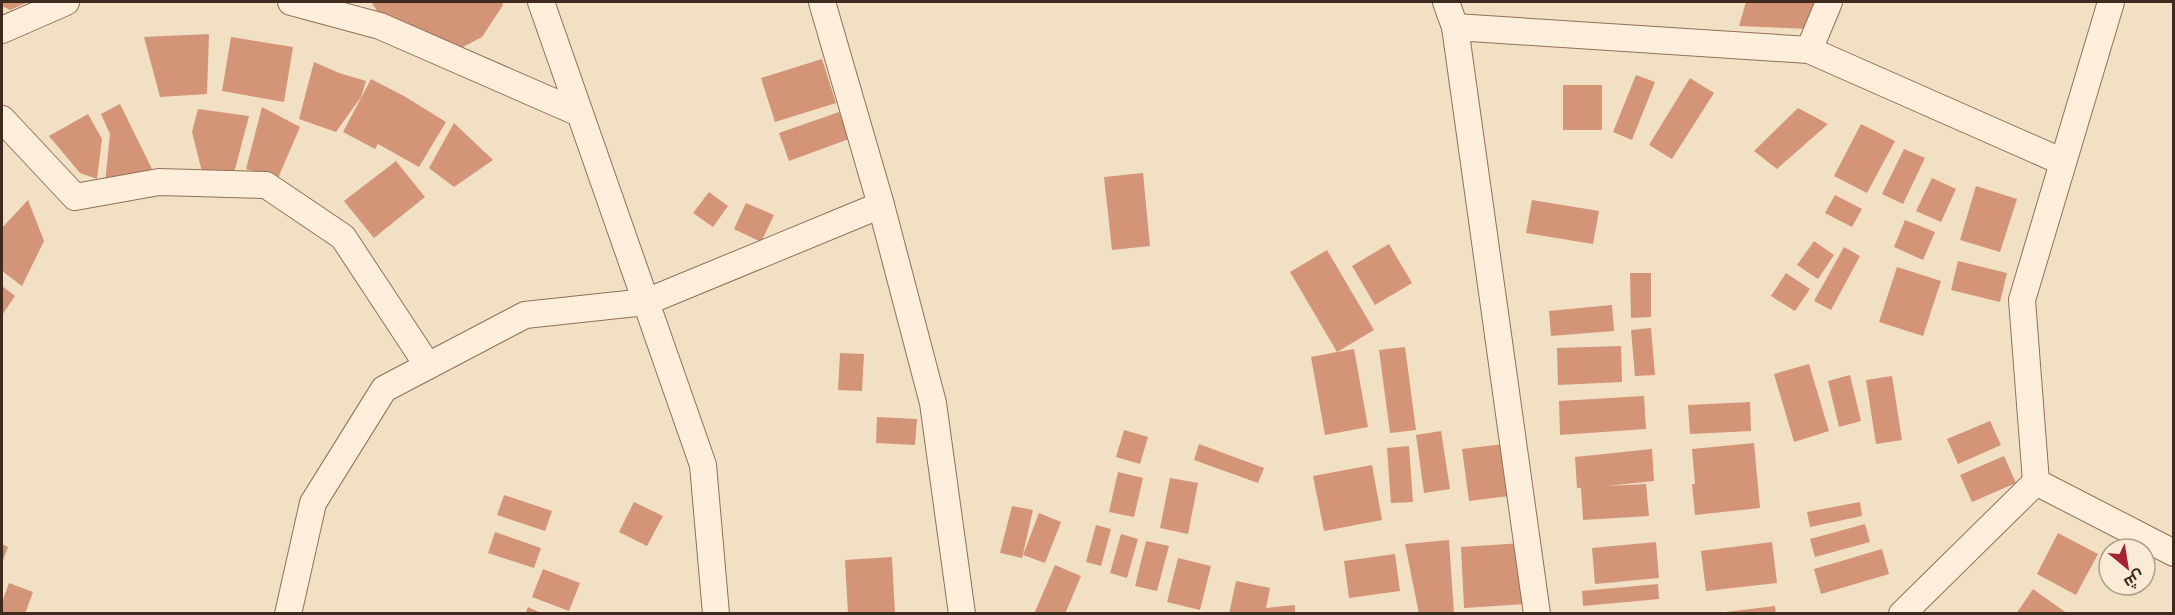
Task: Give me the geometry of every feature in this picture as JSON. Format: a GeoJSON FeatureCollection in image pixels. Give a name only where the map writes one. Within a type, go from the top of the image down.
{"type":"FeatureCollection","features":[{"type":"Feature","properties":{"kind":"street"},"geometry":{"type":"LineString","coordinates":[[2,30],[66,2]]}},
{"type":"Feature","properties":{"kind":"street"},"geometry":{"type":"LineString","coordinates":[[291,2],[380,26],[579,113]]}},
{"type":"Feature","properties":{"kind":"street"},"geometry":{"type":"LineString","coordinates":[[541,2],[703,465],[716,614]]}},
{"type":"Feature","properties":{"kind":"street"},"geometry":{"type":"LineString","coordinates":[[822,2],[881,205],[933,403],[962,614]]}},
{"type":"Feature","properties":{"kind":"street"},"geometry":{"type":"LineString","coordinates":[[1446,2],[1455,27],[1537,614]]}},
{"type":"Feature","properties":{"kind":"street"},"geometry":{"type":"LineString","coordinates":[[1809,50],[1829,2]]}},
{"type":"Feature","properties":{"kind":"street"},"geometry":{"type":"LineString","coordinates":[[1902,614],[2036,482],[2022,300],[2111,2]]}},
{"type":"Feature","properties":{"kind":"street"},"geometry":{"type":"LineString","coordinates":[[1455,27],[1809,50],[2064,162]]}},
{"type":"Feature","properties":{"kind":"street"},"geometry":{"type":"LineString","coordinates":[[2,119],[75,197],[159,182],[266,185],[344,237],[428,366]]}},
{"type":"Feature","properties":{"kind":"street"},"geometry":{"type":"LineString","coordinates":[[288,614],[313,503],[384,389],[525,315],[646,302],[881,205]]}},
{"type":"Feature","properties":{"kind":"street"},"geometry":{"type":"LineString","coordinates":[[2036,482],[2174,553]]}},
{"type":"Feature","properties":{"kind":"building"},"geometry":{"type":"Polygon","coordinates":[[[2,2],[28,2],[10,10],[2,6],[2,2]]]}},
{"type":"Feature","properties":{"kind":"building"},"geometry":{"type":"Polygon","coordinates":[[[371,2],[502,2],[503,5],[482,37],[461,48],[387,26],[371,2]]]}},
{"type":"Feature","properties":{"kind":"building"},"geometry":{"type":"Polygon","coordinates":[[[1746,2],[1820,2],[1809,29],[1739,26],[1746,2]]]}},
{"type":"Feature","properties":{"kind":"building"},"geometry":{"type":"Polygon","coordinates":[[[209,34],[207,94],[160,97],[144,37],[209,34]]]}},
{"type":"Feature","properties":{"kind":"building"},"geometry":{"type":"Polygon","coordinates":[[[231,37],[293,47],[284,102],[222,91],[231,37]]]}},
{"type":"Feature","properties":{"kind":"building"},"geometry":{"type":"Polygon","coordinates":[[[822,59],[836,103],[775,122],[761,78],[822,59]]]}},
{"type":"Feature","properties":{"kind":"building"},"geometry":{"type":"Polygon","coordinates":[[[314,62],[366,81],[361,97],[336,132],[299,119],[314,62]]]}},
{"type":"Feature","properties":{"kind":"building"},"geometry":{"type":"Polygon","coordinates":[[[1636,75],[1655,82],[1632,140],[1613,132],[1636,75]]]}},
{"type":"Feature","properties":{"kind":"building"},"geometry":{"type":"Polygon","coordinates":[[[1690,78],[1714,93],[1672,159],[1649,145],[1690,78]]]}},
{"type":"Feature","properties":{"kind":"building"},"geometry":{"type":"Polygon","coordinates":[[[371,79],[446,122],[419,167],[378,144],[375,149],[343,132],[371,79]]]}},
{"type":"Feature","properties":{"kind":"building"},"geometry":{"type":"Polygon","coordinates":[[[1563,85],[1602,85],[1602,130],[1563,130],[1563,85]]]}},
{"type":"Feature","properties":{"kind":"building"},"geometry":{"type":"Polygon","coordinates":[[[120,104],[152,169],[105,183],[110,134],[101,114],[120,104]]]}},
{"type":"Feature","properties":{"kind":"building"},"geometry":{"type":"Polygon","coordinates":[[[262,107],[300,127],[278,178],[246,169],[262,107]]]}},
{"type":"Feature","properties":{"kind":"building"},"geometry":{"type":"Polygon","coordinates":[[[1798,108],[1828,124],[1777,169],[1754,151],[1798,108]]]}},
{"type":"Feature","properties":{"kind":"building"},"geometry":{"type":"Polygon","coordinates":[[[198,109],[249,116],[233,177],[203,176],[192,132],[198,109]]]}},
{"type":"Feature","properties":{"kind":"building"},"geometry":{"type":"Polygon","coordinates":[[[839,112],[849,139],[789,161],[779,133],[839,112]]]}},
{"type":"Feature","properties":{"kind":"building"},"geometry":{"type":"Polygon","coordinates":[[[88,114],[102,139],[97,179],[80,173],[49,136],[88,114]]]}},
{"type":"Feature","properties":{"kind":"building"},"geometry":{"type":"Polygon","coordinates":[[[454,123],[493,160],[454,187],[429,168],[454,123]]]}},
{"type":"Feature","properties":{"kind":"building"},"geometry":{"type":"Polygon","coordinates":[[[1861,124],[1895,141],[1867,193],[1834,176],[1861,124]]]}},
{"type":"Feature","properties":{"kind":"building"},"geometry":{"type":"Polygon","coordinates":[[[1904,149],[1925,158],[1903,204],[1882,194],[1904,149]]]}},
{"type":"Feature","properties":{"kind":"building"},"geometry":{"type":"Polygon","coordinates":[[[396,161],[425,197],[374,238],[344,201],[396,161]]]}},
{"type":"Feature","properties":{"kind":"building"},"geometry":{"type":"Polygon","coordinates":[[[1143,173],[1150,246],[1112,250],[1104,177],[1143,173]]]}},
{"type":"Feature","properties":{"kind":"building"},"geometry":{"type":"Polygon","coordinates":[[[1932,178],[1956,189],[1941,222],[1916,211],[1932,178]]]}},
{"type":"Feature","properties":{"kind":"building"},"geometry":{"type":"Polygon","coordinates":[[[1976,186],[2017,199],[2000,252],[1960,240],[1976,186]]]}},
{"type":"Feature","properties":{"kind":"building"},"geometry":{"type":"Polygon","coordinates":[[[709,192],[728,206],[713,227],[693,213],[709,192]]]}},
{"type":"Feature","properties":{"kind":"building"},"geometry":{"type":"Polygon","coordinates":[[[1835,195],[1862,209],[1852,227],[1825,213],[1835,195]]]}},
{"type":"Feature","properties":{"kind":"building"},"geometry":{"type":"Polygon","coordinates":[[[28,200],[44,241],[22,286],[2,271],[2,228],[28,200]]]}},
{"type":"Feature","properties":{"kind":"building"},"geometry":{"type":"Polygon","coordinates":[[[1532,200],[1599,211],[1593,244],[1526,233],[1532,200]]]}},
{"type":"Feature","properties":{"kind":"building"},"geometry":{"type":"Polygon","coordinates":[[[746,203],[774,215],[761,242],[734,229],[746,203]]]}},
{"type":"Feature","properties":{"kind":"building"},"geometry":{"type":"Polygon","coordinates":[[[1905,220],[1935,232],[1923,260],[1894,247],[1905,220]]]}},
{"type":"Feature","properties":{"kind":"building"},"geometry":{"type":"Polygon","coordinates":[[[1814,241],[1834,255],[1818,279],[1797,265],[1814,241]]]}},
{"type":"Feature","properties":{"kind":"building"},"geometry":{"type":"Polygon","coordinates":[[[1389,244],[1412,283],[1375,305],[1352,266],[1389,244]]]}},
{"type":"Feature","properties":{"kind":"building"},"geometry":{"type":"Polygon","coordinates":[[[1844,247],[1860,256],[1831,310],[1814,301],[1844,247]]]}},
{"type":"Feature","properties":{"kind":"building"},"geometry":{"type":"Polygon","coordinates":[[[1327,250],[1374,330],[1337,352],[1290,272],[1327,250]]]}},
{"type":"Feature","properties":{"kind":"building"},"geometry":{"type":"Polygon","coordinates":[[[1958,261],[2007,273],[2000,302],[1951,290],[1958,261]]]}},
{"type":"Feature","properties":{"kind":"building"},"geometry":{"type":"Polygon","coordinates":[[[1897,267],[1941,281],[1923,336],[1879,322],[1897,267]]]}},
{"type":"Feature","properties":{"kind":"building"},"geometry":{"type":"Polygon","coordinates":[[[1630,273],[1651,273],[1651,317],[1631,318],[1630,273]]]}},
{"type":"Feature","properties":{"kind":"building"},"geometry":{"type":"Polygon","coordinates":[[[1786,273],[1810,289],[1795,311],[1771,296],[1786,273]]]}},
{"type":"Feature","properties":{"kind":"building"},"geometry":{"type":"Polygon","coordinates":[[[2,286],[15,296],[2,315],[2,286]]]}},
{"type":"Feature","properties":{"kind":"building"},"geometry":{"type":"Polygon","coordinates":[[[1612,305],[1614,331],[1551,336],[1549,311],[1612,305]]]}},
{"type":"Feature","properties":{"kind":"building"},"geometry":{"type":"Polygon","coordinates":[[[1651,328],[1655,375],[1635,376],[1631,330],[1651,328]]]}},
{"type":"Feature","properties":{"kind":"building"},"geometry":{"type":"Polygon","coordinates":[[[1621,346],[1622,382],[1558,385],[1557,348],[1621,346]]]}},
{"type":"Feature","properties":{"kind":"building"},"geometry":{"type":"Polygon","coordinates":[[[1405,347],[1416,430],[1390,433],[1379,350],[1405,347]]]}},
{"type":"Feature","properties":{"kind":"building"},"geometry":{"type":"Polygon","coordinates":[[[1354,349],[1368,427],[1325,435],[1311,357],[1354,349]]]}},
{"type":"Feature","properties":{"kind":"building"},"geometry":{"type":"Polygon","coordinates":[[[840,353],[864,354],[862,391],[838,390],[840,353]]]}},
{"type":"Feature","properties":{"kind":"building"},"geometry":{"type":"Polygon","coordinates":[[[1809,364],[1829,431],[1794,442],[1774,374],[1809,364]]]}},
{"type":"Feature","properties":{"kind":"building"},"geometry":{"type":"Polygon","coordinates":[[[1850,375],[1861,421],[1839,427],[1828,381],[1850,375]]]}},
{"type":"Feature","properties":{"kind":"building"},"geometry":{"type":"Polygon","coordinates":[[[1892,376],[1902,440],[1876,444],[1866,380],[1892,376]]]}},
{"type":"Feature","properties":{"kind":"building"},"geometry":{"type":"Polygon","coordinates":[[[1644,396],[1646,429],[1560,435],[1559,401],[1644,396]]]}},
{"type":"Feature","properties":{"kind":"building"},"geometry":{"type":"Polygon","coordinates":[[[1750,402],[1751,431],[1690,434],[1688,405],[1750,402]]]}},
{"type":"Feature","properties":{"kind":"building"},"geometry":{"type":"Polygon","coordinates":[[[877,417],[917,419],[915,445],[876,443],[877,417]]]}},
{"type":"Feature","properties":{"kind":"building"},"geometry":{"type":"Polygon","coordinates":[[[1990,421],[2001,445],[1958,464],[1947,439],[1990,421]]]}},
{"type":"Feature","properties":{"kind":"building"},"geometry":{"type":"Polygon","coordinates":[[[1124,430],[1148,437],[1140,464],[1116,457],[1124,430]]]}},
{"type":"Feature","properties":{"kind":"building"},"geometry":{"type":"Polygon","coordinates":[[[1441,431],[1450,489],[1424,493],[1416,435],[1441,431]]]}},
{"type":"Feature","properties":{"kind":"building"},"geometry":{"type":"Polygon","coordinates":[[[1519,442],[1525,494],[1469,501],[1462,449],[1519,442]]]}},
{"type":"Feature","properties":{"kind":"building"},"geometry":{"type":"Polygon","coordinates":[[[1754,443],[1760,508],[1695,515],[1692,449],[1754,443]]]}},
{"type":"Feature","properties":{"kind":"building"},"geometry":{"type":"Polygon","coordinates":[[[1199,444],[1264,468],[1258,483],[1194,460],[1199,444]]]}},
{"type":"Feature","properties":{"kind":"building"},"geometry":{"type":"Polygon","coordinates":[[[1409,446],[1413,502],[1391,503],[1387,448],[1409,446]]]}},
{"type":"Feature","properties":{"kind":"building"},"geometry":{"type":"Polygon","coordinates":[[[1652,449],[1654,481],[1606,486],[1646,484],[1649,516],[1583,520],[1581,488],[1577,488],[1575,457],[1652,449]]]}},
{"type":"Feature","properties":{"kind":"building"},"geometry":{"type":"Polygon","coordinates":[[[2004,456],[2016,483],[1972,502],[1960,475],[2004,456]]]}},
{"type":"Feature","properties":{"kind":"building"},"geometry":{"type":"Polygon","coordinates":[[[1372,465],[1382,520],[1324,531],[1313,476],[1372,465]]]}},
{"type":"Feature","properties":{"kind":"building"},"geometry":{"type":"Polygon","coordinates":[[[1118,472],[1143,478],[1134,517],[1109,512],[1118,472]]]}},
{"type":"Feature","properties":{"kind":"building"},"geometry":{"type":"Polygon","coordinates":[[[1170,478],[1198,483],[1188,534],[1160,528],[1170,478]]]}},
{"type":"Feature","properties":{"kind":"building"},"geometry":{"type":"Polygon","coordinates":[[[504,495],[552,511],[545,531],[497,515],[504,495]]]}},
{"type":"Feature","properties":{"kind":"building"},"geometry":{"type":"Polygon","coordinates":[[[634,502],[663,516],[647,546],[619,532],[634,502]]]}},
{"type":"Feature","properties":{"kind":"building"},"geometry":{"type":"Polygon","coordinates":[[[1860,502],[1862,516],[1810,527],[1807,512],[1860,502]]]}},
{"type":"Feature","properties":{"kind":"building"},"geometry":{"type":"Polygon","coordinates":[[[1012,506],[1033,510],[1022,558],[1000,553],[1012,506]]]}},
{"type":"Feature","properties":{"kind":"building"},"geometry":{"type":"Polygon","coordinates":[[[1039,513],[1061,522],[1045,563],[1023,555],[1039,513]]]}},
{"type":"Feature","properties":{"kind":"building"},"geometry":{"type":"Polygon","coordinates":[[[1865,524],[1870,542],[1815,557],[1810,539],[1865,524]]]}},
{"type":"Feature","properties":{"kind":"building"},"geometry":{"type":"Polygon","coordinates":[[[1096,525],[1111,529],[1101,566],[1086,562],[1096,525]]]}},
{"type":"Feature","properties":{"kind":"building"},"geometry":{"type":"Polygon","coordinates":[[[495,532],[541,548],[534,568],[488,553],[495,532]]]}},
{"type":"Feature","properties":{"kind":"building"},"geometry":{"type":"Polygon","coordinates":[[[2058,533],[2097,553],[2076,595],[2037,574],[2058,533]]]}},
{"type":"Feature","properties":{"kind":"building"},"geometry":{"type":"Polygon","coordinates":[[[1121,534],[1138,539],[1127,578],[1110,573],[1121,534]]]}},
{"type":"Feature","properties":{"kind":"building"},"geometry":{"type":"Polygon","coordinates":[[[1449,540],[1454,614],[1419,614],[1405,544],[1449,540]]]}},
{"type":"Feature","properties":{"kind":"building"},"geometry":{"type":"Polygon","coordinates":[[[1146,541],[1169,546],[1157,591],[1135,586],[1146,541]]]}},
{"type":"Feature","properties":{"kind":"building"},"geometry":{"type":"Polygon","coordinates":[[[1539,542],[1542,603],[1464,608],[1461,547],[1539,542]]]}},
{"type":"Feature","properties":{"kind":"building"},"geometry":{"type":"Polygon","coordinates":[[[1656,542],[1659,578],[1595,584],[1592,548],[1656,542]]]}},
{"type":"Feature","properties":{"kind":"building"},"geometry":{"type":"Polygon","coordinates":[[[1772,542],[1777,583],[1706,591],[1701,551],[1772,542]]]}},
{"type":"Feature","properties":{"kind":"building"},"geometry":{"type":"Polygon","coordinates":[[[2,544],[8,547],[2,563],[2,544]]]}},
{"type":"Feature","properties":{"kind":"building"},"geometry":{"type":"Polygon","coordinates":[[[1882,549],[1889,574],[1821,594],[1814,569],[1882,549]]]}},
{"type":"Feature","properties":{"kind":"building"},"geometry":{"type":"Polygon","coordinates":[[[1395,554],[1400,591],[1349,598],[1344,561],[1395,554]]]}},
{"type":"Feature","properties":{"kind":"building"},"geometry":{"type":"Polygon","coordinates":[[[892,557],[895,614],[848,614],[845,560],[892,557]]]}},
{"type":"Feature","properties":{"kind":"building"},"geometry":{"type":"Polygon","coordinates":[[[1178,558],[1211,566],[1200,610],[1167,602],[1178,558]]]}},
{"type":"Feature","properties":{"kind":"building"},"geometry":{"type":"Polygon","coordinates":[[[1055,565],[1081,576],[1065,614],[1034,614],[1055,565]]]}},
{"type":"Feature","properties":{"kind":"building"},"geometry":{"type":"Polygon","coordinates":[[[543,569],[580,583],[569,611],[532,597],[543,569]]]}},
{"type":"Feature","properties":{"kind":"building"},"geometry":{"type":"Polygon","coordinates":[[[1236,581],[1270,588],[1266,608],[1295,605],[1295,614],[1229,614],[1236,581]]]}},
{"type":"Feature","properties":{"kind":"building"},"geometry":{"type":"Polygon","coordinates":[[[9,583],[33,592],[25,614],[2,614],[2,602],[9,583]]]}},
{"type":"Feature","properties":{"kind":"building"},"geometry":{"type":"Polygon","coordinates":[[[1658,584],[1659,599],[1583,606],[1582,591],[1658,584]]]}},
{"type":"Feature","properties":{"kind":"building"},"geometry":{"type":"Polygon","coordinates":[[[2033,589],[2068,614],[2016,614],[2033,589]]]}},
{"type":"Feature","properties":{"kind":"building"},"geometry":{"type":"Polygon","coordinates":[[[1775,606],[1776,614],[1726,614],[1726,612],[1775,606]]]}},
{"type":"Feature","properties":{"kind":"building"},"geometry":{"type":"Polygon","coordinates":[[[528,607],[543,614],[525,614],[528,607]]]}}]}
